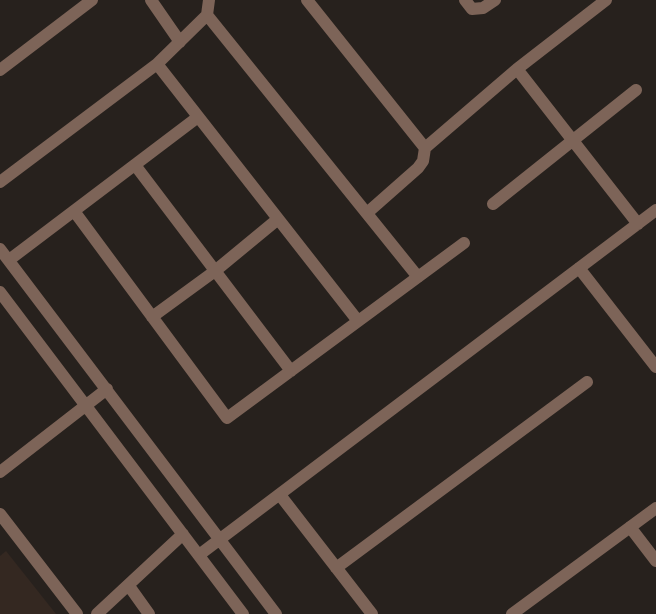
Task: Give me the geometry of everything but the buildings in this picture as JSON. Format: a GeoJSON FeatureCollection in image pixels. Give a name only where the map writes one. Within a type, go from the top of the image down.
{"type":"FeatureCollection","features":[{"type":"Feature","properties":{"kind":"street"},"geometry":{"type":"LineString","coordinates":[[0,70],[92,0]]}},
{"type":"Feature","properties":{"kind":"street"},"geometry":{"type":"LineString","coordinates":[[151,0],[180,42]]}},
{"type":"Feature","properties":{"kind":"street"},"geometry":{"type":"LineString","coordinates":[[0,182],[157,64],[207,15],[209,0]]}},
{"type":"Feature","properties":{"kind":"street"},"geometry":{"type":"LineString","coordinates":[[307,0],[425,148]]}},
{"type":"Feature","properties":{"kind":"street"},"geometry":{"type":"LineString","coordinates":[[465,0],[472,9],[483,8],[495,0]]}},
{"type":"Feature","properties":{"kind":"street"},"geometry":{"type":"LineString","coordinates":[[367,213],[418,168],[423,161],[425,148],[517,69],[606,0]]}},
{"type":"Feature","properties":{"kind":"street"},"geometry":{"type":"LineString","coordinates":[[207,15],[418,277]]}},
{"type":"Feature","properties":{"kind":"street"},"geometry":{"type":"LineString","coordinates":[[157,64],[358,321]]}},
{"type":"Feature","properties":{"kind":"street"},"geometry":{"type":"LineString","coordinates":[[517,69],[638,224]]}},
{"type":"Feature","properties":{"kind":"street"},"geometry":{"type":"LineString","coordinates":[[493,204],[636,90]]}},
{"type":"Feature","properties":{"kind":"street"},"geometry":{"type":"LineString","coordinates":[[9,260],[198,117]]}},
{"type":"Feature","properties":{"kind":"street"},"geometry":{"type":"LineString","coordinates":[[135,165],[291,371]]}},
{"type":"Feature","properties":{"kind":"street"},"geometry":{"type":"LineString","coordinates":[[199,555],[656,210]]}},
{"type":"Feature","properties":{"kind":"street"},"geometry":{"type":"LineString","coordinates":[[74,211],[228,418],[464,243]]}},
{"type":"Feature","properties":{"kind":"street"},"geometry":{"type":"LineString","coordinates":[[152,317],[215,272],[278,219]]}},
{"type":"Feature","properties":{"kind":"street"},"geometry":{"type":"LineString","coordinates":[[0,249],[276,614]]}},
{"type":"Feature","properties":{"kind":"street"},"geometry":{"type":"LineString","coordinates":[[579,268],[656,367]]}},
{"type":"Feature","properties":{"kind":"street"},"geometry":{"type":"LineString","coordinates":[[0,292],[243,614]]}},
{"type":"Feature","properties":{"kind":"street"},"geometry":{"type":"LineString","coordinates":[[336,568],[587,382]]}},
{"type":"Feature","properties":{"kind":"street"},"geometry":{"type":"LineString","coordinates":[[0,472],[106,389]]}},
{"type":"Feature","properties":{"kind":"street"},"geometry":{"type":"LineString","coordinates":[[280,495],[372,614]]}},
{"type":"Feature","properties":{"kind":"street"},"geometry":{"type":"LineString","coordinates":[[512,614],[656,508]]}},
{"type":"Feature","properties":{"kind":"street"},"geometry":{"type":"LineString","coordinates":[[0,514],[78,614]]}},
{"type":"Feature","properties":{"kind":"street"},"geometry":{"type":"LineString","coordinates":[[630,527],[656,561]]}},
{"type":"Feature","properties":{"kind":"street"},"geometry":{"type":"LineString","coordinates":[[97,614],[183,534]]}},
{"type":"Feature","properties":{"kind":"street"},"geometry":{"type":"LineString","coordinates":[[129,586],[149,614]]}},
{"type":"Feature","properties":{"kind":"shaded area"},"geometry":{"type":"Polygon","coordinates":[[[6,551],[56,614],[0,614],[0,556],[6,551]]]}}]}
